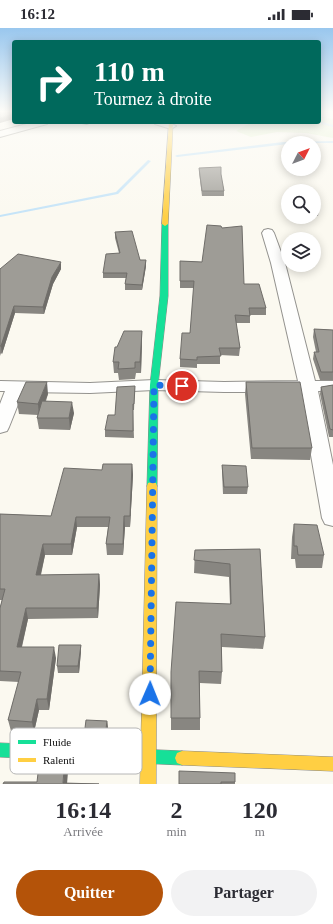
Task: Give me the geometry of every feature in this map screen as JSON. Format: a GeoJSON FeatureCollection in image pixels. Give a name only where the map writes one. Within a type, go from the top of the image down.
{"type":"FeatureCollection","features":[{"type":"Feature","properties":{"kind":"street"},"geometry":{"type":"LineString","coordinates":[[148,784],[154,385],[164,296],[166,197],[169,147]]}},
{"type":"Feature","properties":{"kind":"street"},"geometry":{"type":"LineString","coordinates":[[268,233],[278,263],[308,386],[333,518]]}},
{"type":"Feature","properties":{"kind":"street"},"geometry":{"type":"LineString","coordinates":[[0,427],[8,386],[90,388],[154,385],[333,386]]}},
{"type":"Feature","properties":{"kind":"street"},"geometry":{"type":"LineString","coordinates":[[0,750],[10,750]]}},
{"type":"Feature","properties":{"kind":"street"},"geometry":{"type":"LineString","coordinates":[[142,755],[333,764]]}},
{"type":"Feature","properties":{"kind":"building"},"geometry":{"type":"Polygon","coordinates":[[[221,167],[224,191],[202,191],[199,168],[221,167]]]}},
{"type":"Feature","properties":{"kind":"building"},"geometry":{"type":"Polygon","coordinates":[[[207,225],[221,226],[222,228],[242,226],[244,284],[259,284],[266,308],[249,308],[250,316],[235,315],[240,348],[219,348],[221,356],[197,357],[197,360],[180,359],[182,333],[190,333],[194,281],[180,281],[180,261],[202,262],[207,225]]]}},
{"type":"Feature","properties":{"kind":"building"},"geometry":{"type":"Polygon","coordinates":[[[132,231],[140,260],[146,260],[142,285],[125,284],[127,273],[103,273],[106,254],[120,253],[115,232],[132,231]]]}},
{"type":"Feature","properties":{"kind":"building"},"geometry":{"type":"Polygon","coordinates":[[[18,254],[61,262],[52,277],[43,307],[14,306],[0,346],[0,269],[18,254]]]}},
{"type":"Feature","properties":{"kind":"building"},"geometry":{"type":"Polygon","coordinates":[[[314,329],[333,330],[333,372],[321,372],[314,352],[319,352],[314,329]]]}},
{"type":"Feature","properties":{"kind":"building"},"geometry":{"type":"Polygon","coordinates":[[[124,331],[142,331],[140,362],[135,362],[135,368],[118,369],[119,362],[113,362],[115,347],[117,347],[124,331]]]}},
{"type":"Feature","properties":{"kind":"building"},"geometry":{"type":"Polygon","coordinates":[[[26,382],[47,382],[38,404],[17,402],[26,382]]]}},
{"type":"Feature","properties":{"kind":"building"},"geometry":{"type":"Polygon","coordinates":[[[246,382],[300,382],[312,448],[252,448],[246,382]]]}},
{"type":"Feature","properties":{"kind":"building"},"geometry":{"type":"Polygon","coordinates":[[[333,385],[333,430],[330,429],[321,387],[333,385]]]}},
{"type":"Feature","properties":{"kind":"building"},"geometry":{"type":"Polygon","coordinates":[[[135,386],[133,431],[105,430],[108,415],[115,415],[117,387],[135,386]]]}},
{"type":"Feature","properties":{"kind":"building"},"geometry":{"type":"Polygon","coordinates":[[[42,401],[72,402],[69,418],[37,418],[42,401]]]}},
{"type":"Feature","properties":{"kind":"building"},"geometry":{"type":"Polygon","coordinates":[[[103,464],[132,464],[130,516],[124,516],[123,544],[106,544],[110,517],[76,517],[71,544],[43,544],[36,575],[99,574],[97,608],[26,608],[17,647],[54,647],[47,699],[37,699],[32,722],[8,720],[21,672],[0,671],[0,608],[5,589],[0,589],[0,514],[51,516],[64,468],[102,470],[103,464]]]}},
{"type":"Feature","properties":{"kind":"building"},"geometry":{"type":"Polygon","coordinates":[[[222,465],[246,466],[248,487],[224,487],[222,465]]]}},
{"type":"Feature","properties":{"kind":"building"},"geometry":{"type":"Polygon","coordinates":[[[294,524],[317,525],[324,555],[298,555],[297,546],[294,546],[294,524]]]}},
{"type":"Feature","properties":{"kind":"building"},"geometry":{"type":"Polygon","coordinates":[[[260,549],[265,637],[221,634],[222,672],[199,671],[200,718],[171,718],[171,672],[176,602],[231,604],[230,564],[194,560],[195,550],[260,549]]]}},
{"type":"Feature","properties":{"kind":"building"},"geometry":{"type":"Polygon","coordinates":[[[59,645],[81,645],[78,666],[57,666],[59,645]]]}},
{"type":"Feature","properties":{"kind":"building"},"geometry":{"type":"Polygon","coordinates":[[[86,720],[107,721],[106,728],[85,728],[86,720]]]}},
{"type":"Feature","properties":{"kind":"building"},"geometry":{"type":"Polygon","coordinates":[[[179,771],[235,773],[235,782],[221,782],[221,784],[179,784],[179,771]]]}},
{"type":"Feature","properties":{"kind":"building"},"geometry":{"type":"Polygon","coordinates":[[[38,774],[64,774],[63,783],[99,784],[3,784],[4,782],[37,782],[38,774]]]}},
{"type":"Feature","properties":{"kind":"waterway"},"geometry":{"type":"LineString","coordinates":[[177,156],[248,147]]}},
{"type":"Feature","properties":{"kind":"waterway"},"geometry":{"type":"LineString","coordinates":[[0,216],[117,193],[149,161]]}},
{"type":"Feature","properties":{"kind":"traffic: fast"},"geometry":{"type":"LineString","coordinates":[[152,486],[154,385],[164,296],[165,224]]}},
{"type":"Feature","properties":{"kind":"traffic: fast"},"geometry":{"type":"LineString","coordinates":[[0,750],[10,750]]}},
{"type":"Feature","properties":{"kind":"traffic: fast"},"geometry":{"type":"LineString","coordinates":[[142,756],[182,758]]}},
{"type":"Feature","properties":{"kind":"traffic: slow"},"geometry":{"type":"LineString","coordinates":[[165,224],[170,147]]}},
{"type":"Feature","properties":{"kind":"traffic: slow"},"geometry":{"type":"LineString","coordinates":[[148,784],[152,486]]}},
{"type":"Feature","properties":{"kind":"traffic: slow"},"geometry":{"type":"LineString","coordinates":[[182,758],[333,764]]}},
{"type":"Feature","properties":{"kind":"route"},"geometry":{"type":"LineString","coordinates":[[150,694],[154,385],[182,386]]}}]}
